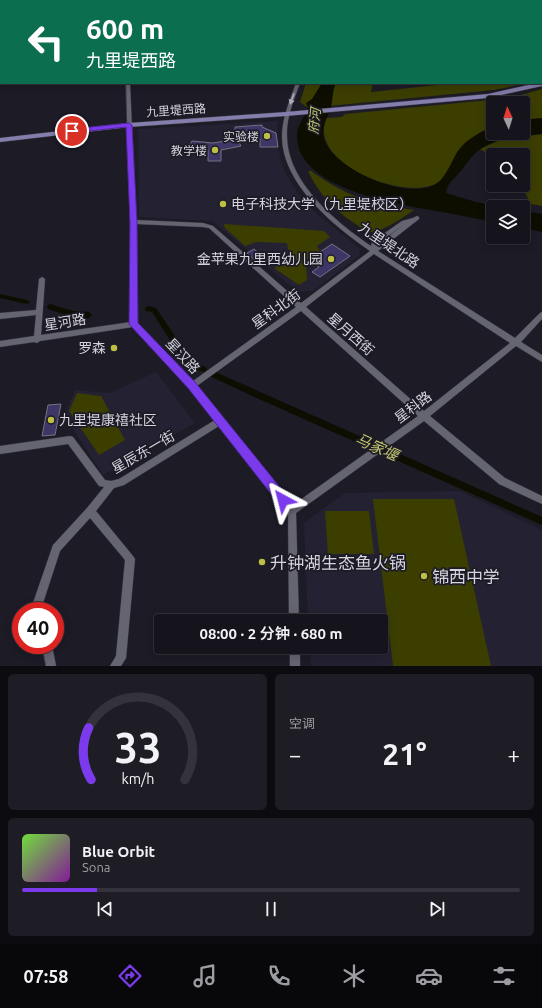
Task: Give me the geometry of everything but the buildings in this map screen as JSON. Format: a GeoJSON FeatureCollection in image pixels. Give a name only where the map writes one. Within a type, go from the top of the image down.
{"type":"FeatureCollection","features":[{"type":"Feature","properties":{"kind":"main road"},"geometry":{"type":"LineString","coordinates":[[0,143],[129,126],[285,117],[488,96],[542,84]]}},
{"type":"Feature","properties":{"kind":"main road"},"geometry":{"type":"LineString","coordinates":[[336,112],[488,99],[521,94],[542,88]]}},
{"type":"Feature","properties":{"kind":"main road","name":"九里堤西路"},"geometry":{"type":"LineString","coordinates":[[0,140],[129,126]]}},
{"type":"Feature","properties":{"kind":"street"},"geometry":{"type":"LineString","coordinates":[[459,0],[482,0]]}},
{"type":"Feature","properties":{"kind":"street"},"geometry":{"type":"LineString","coordinates":[[128,84],[133,222],[134,324]]}},
{"type":"Feature","properties":{"kind":"street","name":"九里堤北路"},"geometry":{"type":"LineString","coordinates":[[298,84],[285,117],[285,146],[291,168],[305,189],[322,210],[345,230],[374,251],[542,359]]}},
{"type":"Feature","properties":{"kind":"street","name":"星科北街"},"geometry":{"type":"LineString","coordinates":[[192,385],[301,307],[374,251],[385,242],[417,218],[404,222],[374,243],[374,251]]}},
{"type":"Feature","properties":{"kind":"street","name":"星月西街"},"geometry":{"type":"LineString","coordinates":[[133,222],[203,225],[211,227],[424,416],[502,481],[542,500]]}},
{"type":"Feature","properties":{"kind":"street"},"geometry":{"type":"LineString","coordinates":[[37,340],[42,279]]}},
{"type":"Feature","properties":{"kind":"street"},"geometry":{"type":"LineString","coordinates":[[0,316],[39,312]]}},
{"type":"Feature","properties":{"kind":"street","name":"星科路"},"geometry":{"type":"LineString","coordinates":[[292,512],[424,416],[516,342],[542,315]]}},
{"type":"Feature","properties":{"kind":"street","name":"星河路"},"geometry":{"type":"LineString","coordinates":[[0,344],[37,340],[134,324]]}},
{"type":"Feature","properties":{"kind":"street","name":"星汉路"},"geometry":{"type":"LineString","coordinates":[[134,324],[192,385],[292,512]]}},
{"type":"Feature","properties":{"kind":"street","name":"星辰东一街"},"geometry":{"type":"LineString","coordinates":[[0,450],[70,440],[102,483],[110,485],[121,482],[220,420]]}},
{"type":"Feature","properties":{"kind":"street"},"geometry":{"type":"LineString","coordinates":[[38,602],[56,548],[90,511],[110,485]]}},
{"type":"Feature","properties":{"kind":"street"},"geometry":{"type":"LineString","coordinates":[[90,511],[130,559],[121,658],[115,666]]}},
{"type":"Feature","properties":{"kind":"street"},"geometry":{"type":"LineString","coordinates":[[292,512],[294,614]]}},
{"type":"Feature","properties":{"kind":"street"},"geometry":{"type":"LineString","coordinates":[[49,654],[51,666]]}},
{"type":"Feature","properties":{"kind":"street"},"geometry":{"type":"LineString","coordinates":[[295,654],[295,666]]}},
{"type":"Feature","properties":{"kind":"shaded area"},"geometry":{"type":"Polygon","coordinates":[[[306,84],[373,84],[371,92],[447,84],[523,84],[494,90],[308,108],[300,102],[306,84]]]}},
{"type":"Feature","properties":{"kind":"shaded area"},"geometry":{"type":"Polygon","coordinates":[[[542,89],[542,118],[530,119],[530,96],[517,96],[542,89]]]}},
{"type":"Feature","properties":{"kind":"shaded area"},"geometry":{"type":"Polygon","coordinates":[[[486,100],[486,130],[476,135],[467,145],[438,183],[418,188],[399,186],[379,182],[360,174],[343,163],[331,150],[324,135],[326,118],[342,117],[345,114],[486,100]]]}},
{"type":"Feature","properties":{"kind":"shaded area","name":"电子科技大学（九里堤校区）"},"geometry":{"type":"Polygon","coordinates":[[[278,121],[277,136],[280,158],[285,172],[298,194],[317,214],[359,248],[360,255],[313,291],[298,292],[212,221],[139,217],[138,129],[278,121]]]}},
{"type":"Feature","properties":{"kind":"shaded area"},"geometry":{"type":"Polygon","coordinates":[[[542,134],[542,206],[531,204],[525,192],[530,192],[530,148],[486,148],[486,153],[480,149],[500,140],[530,140],[530,136],[542,134]]]}},
{"type":"Feature","properties":{"kind":"shaded area"},"geometry":{"type":"Polygon","coordinates":[[[308,171],[311,171],[336,187],[357,197],[385,205],[414,210],[380,230],[370,232],[347,218],[333,207],[317,187],[308,171]]]}},
{"type":"Feature","properties":{"kind":"shaded area"},"geometry":{"type":"Polygon","coordinates":[[[224,224],[324,231],[330,237],[317,246],[320,251],[312,255],[315,260],[306,266],[307,280],[299,285],[274,268],[294,257],[288,249],[287,243],[256,242],[245,246],[225,228],[224,224]]]}},
{"type":"Feature","properties":{"kind":"shaded area"},"geometry":{"type":"Polygon","coordinates":[[[156,372],[195,423],[103,475],[64,415],[75,390],[110,393],[156,372]]]}},
{"type":"Feature","properties":{"kind":"shaded area"},"geometry":{"type":"Polygon","coordinates":[[[77,393],[101,396],[125,440],[99,455],[69,411],[77,393]]]}},
{"type":"Feature","properties":{"kind":"shaded area","name":"锦西中学"},"geometry":{"type":"Polygon","coordinates":[[[460,491],[542,530],[542,666],[311,666],[310,654],[388,654],[388,614],[308,614],[304,523],[345,493],[460,491]]]}},
{"type":"Feature","properties":{"kind":"shaded area"},"geometry":{"type":"Polygon","coordinates":[[[373,499],[454,499],[491,666],[393,666],[388,614],[387,614],[373,499]]]}},
{"type":"Feature","properties":{"kind":"shaded area"},"geometry":{"type":"Polygon","coordinates":[[[325,511],[369,511],[374,554],[328,554],[325,511]]]}},
{"type":"Feature","properties":{"kind":"water","name":"府河"},"geometry":{"type":"Polygon","coordinates":[[[321,84],[336,84],[331,107],[323,130],[324,139],[331,150],[342,161],[356,171],[389,185],[421,189],[434,185],[443,178],[458,151],[465,143],[476,135],[486,130],[486,140],[501,140],[493,142],[473,155],[449,185],[446,193],[486,204],[486,221],[398,204],[352,191],[331,181],[313,169],[301,154],[297,136],[298,128],[308,108],[306,103],[312,99],[321,84]]]}},
{"type":"Feature","properties":{"kind":"water"},"geometry":{"type":"Polygon","coordinates":[[[542,118],[542,134],[530,136],[530,119],[542,118]]]}},
{"type":"Feature","properties":{"kind":"water"},"geometry":{"type":"Polygon","coordinates":[[[530,212],[542,214],[542,232],[530,229],[530,212]]]}},
{"type":"Feature","properties":{"kind":"waterway","name":"马家堰"},"geometry":{"type":"LineString","coordinates":[[0,296],[27,302]]}},
{"type":"Feature","properties":{"kind":"waterway","name":"马家堰"},"geometry":{"type":"LineString","coordinates":[[50,307],[73,314],[89,315]]}},
{"type":"Feature","properties":{"kind":"waterway","name":"马家堰"},"geometry":{"type":"LineString","coordinates":[[148,309],[154,310],[189,363],[203,369]]}},
{"type":"Feature","properties":{"kind":"waterway","name":"马家堰"},"geometry":{"type":"LineString","coordinates":[[213,374],[542,521]]}},
{"type":"Feature","properties":{"kind":"place","name":"实验楼"},"geometry":{"type":"Point","coordinates":[267,136]}},
{"type":"Feature","properties":{"kind":"place","name":"教学楼"},"geometry":{"type":"Point","coordinates":[215,150]}},
{"type":"Feature","properties":{"kind":"place","name":"电子科技大学（九里堤校区）"},"geometry":{"type":"Point","coordinates":[223,204]}},
{"type":"Feature","properties":{"kind":"place","name":"金苹果九里西幼儿园"},"geometry":{"type":"Point","coordinates":[331,259]}},
{"type":"Feature","properties":{"kind":"place","name":"罗森"},"geometry":{"type":"Point","coordinates":[114,348]}},
{"type":"Feature","properties":{"kind":"place","name":"九里堤康禧社区"},"geometry":{"type":"Point","coordinates":[51,420]}},
{"type":"Feature","properties":{"kind":"place","name":"升钟湖生态鱼火锅"},"geometry":{"type":"Point","coordinates":[262,562]}},
{"type":"Feature","properties":{"kind":"place","name":"锦西中学"},"geometry":{"type":"Point","coordinates":[424,576]}},
{"type":"Feature","properties":{"kind":"route"},"geometry":{"type":"LineString","coordinates":[[72,131],[129,125],[133,222],[134,324],[192,385],[283,500]]}}]}
